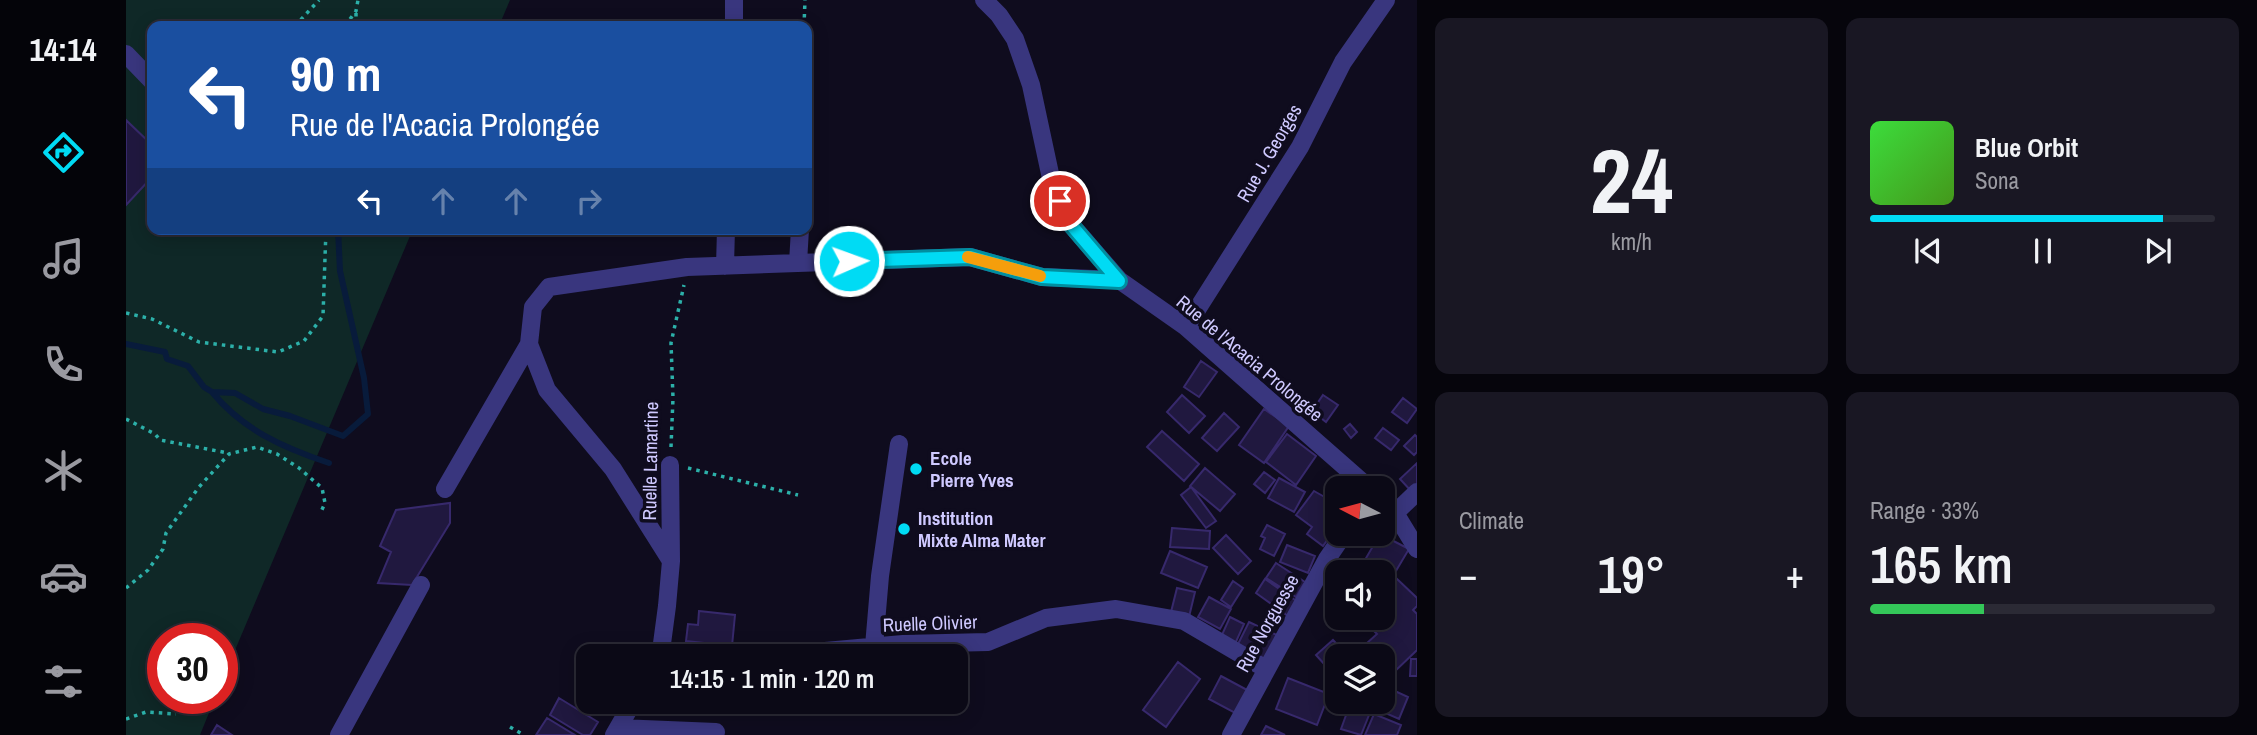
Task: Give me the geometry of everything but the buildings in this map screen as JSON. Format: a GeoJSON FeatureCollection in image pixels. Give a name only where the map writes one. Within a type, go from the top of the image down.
{"type":"FeatureCollection","features":[{"type":"Feature","properties":{"kind":"street"},"geometry":{"type":"LineString","coordinates":[[734,0],[734,21]]}},
{"type":"Feature","properties":{"kind":"street","name":"Rue de l'Acacia Prolongée"},"geometry":{"type":"LineString","coordinates":[[984,0],[999,15],[1015,40],[1031,85],[1052,183],[1067,220],[1119,281],[1186,327],[1355,476]]}},
{"type":"Feature","properties":{"kind":"street","name":"Rue J. Georges"},"geometry":{"type":"LineString","coordinates":[[1186,327],[1300,147],[1343,62],[1386,0]]}},
{"type":"Feature","properties":{"kind":"street"},"geometry":{"type":"LineString","coordinates":[[126,54],[147,76]]}},
{"type":"Feature","properties":{"kind":"street"},"geometry":{"type":"LineString","coordinates":[[725,266],[726,235]]}},
{"type":"Feature","properties":{"kind":"street"},"geometry":{"type":"LineString","coordinates":[[798,263],[800,235]]}},
{"type":"Feature","properties":{"kind":"street"},"geometry":{"type":"LineString","coordinates":[[445,489],[529,344],[533,307],[549,287],[687,267],[970,257],[1042,277],[1119,281]]}},
{"type":"Feature","properties":{"kind":"street"},"geometry":{"type":"LineString","coordinates":[[529,344],[547,390],[613,469],[671,561]]}},
{"type":"Feature","properties":{"kind":"street"},"geometry":{"type":"LineString","coordinates":[[874,644],[880,576],[899,444]]}},
{"type":"Feature","properties":{"kind":"street","name":"Ruelle Lamartine"},"geometry":{"type":"LineString","coordinates":[[661,644],[671,561],[670,465]]}},
{"type":"Feature","properties":{"kind":"street"},"geometry":{"type":"LineString","coordinates":[[1395,504],[1417,492]]}},
{"type":"Feature","properties":{"kind":"street"},"geometry":{"type":"LineString","coordinates":[[1395,516],[1417,549]]}},
{"type":"Feature","properties":{"kind":"street","name":"Rue Norguesse"},"geometry":{"type":"LineString","coordinates":[[1231,735],[1335,546]]}},
{"type":"Feature","properties":{"kind":"street"},"geometry":{"type":"LineString","coordinates":[[339,735],[421,585]]}},
{"type":"Feature","properties":{"kind":"street","name":"Ruelle Olivier"},"geometry":{"type":"LineString","coordinates":[[903,644],[988,642],[1046,618],[1116,609],[1184,621],[1266,669]]}},
{"type":"Feature","properties":{"kind":"street"},"geometry":{"type":"LineString","coordinates":[[626,714],[617,731],[716,732]]}},
{"type":"Feature","properties":{"kind":"path"},"geometry":{"type":"LineString","coordinates":[[300,21],[319,0]]}},
{"type":"Feature","properties":{"kind":"path"},"geometry":{"type":"LineString","coordinates":[[356,21],[358,0]]}},
{"type":"Feature","properties":{"kind":"path"},"geometry":{"type":"LineString","coordinates":[[804,21],[805,0]]}},
{"type":"Feature","properties":{"kind":"path"},"geometry":{"type":"LineString","coordinates":[[349,21],[356,11]]}},
{"type":"Feature","properties":{"kind":"path"},"geometry":{"type":"LineString","coordinates":[[126,313],[152,319],[199,342],[278,352],[304,341],[323,316],[326,235]]}},
{"type":"Feature","properties":{"kind":"path","name":"Ruelle Lamartine"},"geometry":{"type":"LineString","coordinates":[[670,465],[673,398],[671,343],[687,267]]}},
{"type":"Feature","properties":{"kind":"path"},"geometry":{"type":"LineString","coordinates":[[126,419],[160,440],[229,454],[257,447],[277,454],[322,488],[325,503],[320,514]]}},
{"type":"Feature","properties":{"kind":"path"},"geometry":{"type":"LineString","coordinates":[[126,588],[148,570],[163,549],[166,533],[199,487],[229,454]]}},
{"type":"Feature","properties":{"kind":"path"},"geometry":{"type":"LineString","coordinates":[[670,465],[798,495]]}},
{"type":"Feature","properties":{"kind":"path"},"geometry":{"type":"LineString","coordinates":[[126,719],[146,712],[176,715]]}},
{"type":"Feature","properties":{"kind":"path"},"geometry":{"type":"LineString","coordinates":[[510,727],[524,735]]}},
{"type":"Feature","properties":{"kind":"green space"},"geometry":{"type":"Polygon","coordinates":[[[126,0],[510,0],[501,21],[147,21],[147,235],[410,235],[238,643],[238,623],[147,623],[147,714],[209,714],[200,735],[126,735],[126,0]]]}},
{"type":"Feature","properties":{"kind":"waterway"},"geometry":{"type":"LineString","coordinates":[[126,344],[165,352],[167,359],[188,366],[204,387],[212,392],[235,393],[263,409],[343,436],[368,414],[364,378],[340,271],[338,235]]}},
{"type":"Feature","properties":{"kind":"waterway"},"geometry":{"type":"LineString","coordinates":[[212,392],[237,417],[265,436],[329,463]]}},
{"type":"Feature","properties":{"kind":"slow traffic"},"geometry":{"type":"LineString","coordinates":[[968,257],[1040,276]]}},
{"type":"Feature","properties":{"kind":"place","name":"Ecole Pierre Yves"},"geometry":{"type":"Point","coordinates":[916,469]}},
{"type":"Feature","properties":{"kind":"place","name":"Institution Mixte Alma Mater"},"geometry":{"type":"Point","coordinates":[904,529]}},
{"type":"Feature","properties":{"kind":"route"},"geometry":{"type":"LineString","coordinates":[[849,261],[970,257],[1042,277],[1119,281],[1067,220],[1060,201]]}}]}
